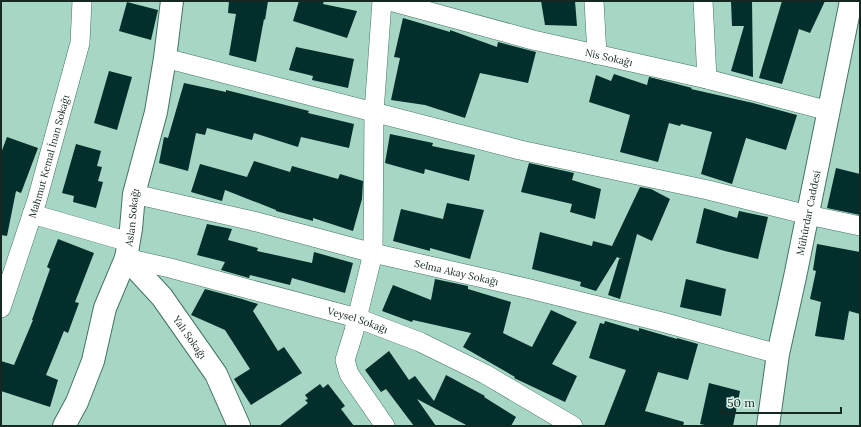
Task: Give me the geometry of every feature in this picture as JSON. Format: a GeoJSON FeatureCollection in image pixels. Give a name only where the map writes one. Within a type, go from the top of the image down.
{"type":"FeatureCollection","features":[{"type":"Feature","properties":{"kind":"street","name":"Mahmut Kemal İnan Sokağı"},"geometry":{"type":"LineString","coordinates":[[1,308],[32,214],[80,43],[82,1]]}},
{"type":"Feature","properties":{"kind":"street","name":"Aslan Sokağı"},"geometry":{"type":"LineString","coordinates":[[64,426],[77,402],[93,361],[105,308],[127,250],[131,229],[134,194],[156,112],[165,58],[172,1]]}},
{"type":"Feature","properties":{"kind":"street"},"geometry":{"type":"LineString","coordinates":[[382,1],[374,112],[373,254],[345,360],[350,374],[385,426]]}},
{"type":"Feature","properties":{"kind":"street","name":"Nis Sokağı"},"geometry":{"type":"LineString","coordinates":[[390,1],[534,40],[707,79],[829,111]]}},
{"type":"Feature","properties":{"kind":"street"},"geometry":{"type":"LineString","coordinates":[[594,1],[597,55]]}},
{"type":"Feature","properties":{"kind":"street"},"geometry":{"type":"LineString","coordinates":[[703,1],[707,79]]}},
{"type":"Feature","properties":{"kind":"street","name":"Mühürdar Caddesi"},"geometry":{"type":"LineString","coordinates":[[768,426],[778,354],[808,215],[851,1]]}},
{"type":"Feature","properties":{"kind":"street"},"geometry":{"type":"LineString","coordinates":[[165,58],[520,150],[708,190],[808,215],[860,226]]}},
{"type":"Feature","properties":{"kind":"street","name":"Selma Akay Sokağı"},"geometry":{"type":"LineString","coordinates":[[134,194],[253,221],[373,254],[526,288],[662,322],[778,354]]}},
{"type":"Feature","properties":{"kind":"street","name":"Veysel Sokağı"},"geometry":{"type":"LineString","coordinates":[[32,214],[170,268],[357,318],[420,342],[485,374],[573,426]]}},
{"type":"Feature","properties":{"kind":"street","name":"Yalı Sokağı"},"geometry":{"type":"LineString","coordinates":[[127,250],[216,374],[239,426]]}},
{"type":"Feature","properties":{"kind":"building"},"geometry":{"type":"Polygon","coordinates":[[[229,1],[268,1],[256,62],[229,55],[236,14],[228,13],[229,1]]]}},
{"type":"Feature","properties":{"kind":"building"},"geometry":{"type":"Polygon","coordinates":[[[299,1],[324,1],[323,4],[357,11],[347,38],[293,21],[299,1]]]}},
{"type":"Feature","properties":{"kind":"building"},"geometry":{"type":"Polygon","coordinates":[[[541,1],[575,1],[577,26],[545,25],[541,1]]]}},
{"type":"Feature","properties":{"kind":"building"},"geometry":{"type":"Polygon","coordinates":[[[731,1],[752,1],[753,77],[731,71],[744,26],[732,26],[731,1]]]}},
{"type":"Feature","properties":{"kind":"building"},"geometry":{"type":"Polygon","coordinates":[[[782,1],[825,1],[810,33],[799,29],[782,84],[759,78],[782,1]]]}},
{"type":"Feature","properties":{"kind":"building"},"geometry":{"type":"Polygon","coordinates":[[[127,2],[158,10],[151,40],[119,31],[127,2]]]}},
{"type":"Feature","properties":{"kind":"building"},"geometry":{"type":"Polygon","coordinates":[[[403,18],[450,32],[450,30],[497,47],[498,42],[536,52],[528,83],[480,73],[465,118],[425,105],[391,100],[400,58],[394,57],[403,18]]]}},
{"type":"Feature","properties":{"kind":"building"},"geometry":{"type":"Polygon","coordinates":[[[296,47],[354,59],[348,88],[312,80],[313,76],[289,70],[296,47]]]}},
{"type":"Feature","properties":{"kind":"building"},"geometry":{"type":"Polygon","coordinates":[[[109,71],[132,77],[117,130],[94,123],[109,71]]]}},
{"type":"Feature","properties":{"kind":"building"},"geometry":{"type":"Polygon","coordinates":[[[614,74],[647,85],[649,77],[797,115],[786,150],[746,138],[732,184],[701,174],[712,132],[681,124],[680,126],[669,123],[658,162],[620,152],[630,115],[589,102],[596,75],[611,81],[614,74]]]}},
{"type":"Feature","properties":{"kind":"building"},"geometry":{"type":"Polygon","coordinates":[[[184,83],[226,92],[226,90],[354,124],[349,148],[301,137],[298,147],[254,133],[252,140],[207,128],[205,135],[196,133],[188,171],[159,163],[164,137],[168,138],[184,83]]]}},
{"type":"Feature","properties":{"kind":"building"},"geometry":{"type":"Polygon","coordinates":[[[390,134],[433,143],[432,146],[475,155],[469,181],[425,169],[424,174],[385,163],[390,134]]]}},
{"type":"Feature","properties":{"kind":"building"},"geometry":{"type":"Polygon","coordinates":[[[7,137],[38,148],[21,193],[16,191],[7,236],[1,235],[1,153],[7,137]]]}},
{"type":"Feature","properties":{"kind":"building"},"geometry":{"type":"Polygon","coordinates":[[[76,144],[101,151],[97,166],[102,167],[98,181],[103,182],[96,208],[73,202],[74,196],[62,193],[76,144]]]}},
{"type":"Feature","properties":{"kind":"building"},"geometry":{"type":"Polygon","coordinates":[[[254,161],[290,172],[292,166],[338,179],[340,174],[363,181],[362,199],[353,231],[313,218],[313,221],[276,211],[225,190],[222,201],[191,192],[200,164],[247,177],[254,161]]]}},
{"type":"Feature","properties":{"kind":"building"},"geometry":{"type":"Polygon","coordinates":[[[529,163],[574,173],[572,180],[601,189],[595,219],[570,212],[572,204],[521,192],[529,163]]]}},
{"type":"Feature","properties":{"kind":"building"},"geometry":{"type":"Polygon","coordinates":[[[836,168],[860,174],[860,215],[827,208],[836,168]]]}},
{"type":"Feature","properties":{"kind":"building"},"geometry":{"type":"Polygon","coordinates":[[[640,187],[651,189],[670,199],[652,241],[637,234],[620,299],[608,295],[619,259],[621,259],[617,257],[596,291],[580,286],[581,282],[532,269],[540,232],[592,246],[593,241],[612,246],[640,187]]]}},
{"type":"Feature","properties":{"kind":"building"},"geometry":{"type":"Polygon","coordinates":[[[447,203],[484,210],[470,259],[430,248],[430,251],[393,241],[401,209],[443,219],[447,203]]]}},
{"type":"Feature","properties":{"kind":"building"},"geometry":{"type":"Polygon","coordinates":[[[704,208],[737,218],[739,211],[768,217],[758,259],[696,243],[704,208]]]}},
{"type":"Feature","properties":{"kind":"building"},"geometry":{"type":"Polygon","coordinates":[[[207,224],[232,229],[228,240],[258,248],[257,251],[312,263],[314,252],[353,263],[345,293],[292,278],[290,285],[250,275],[249,278],[221,270],[225,262],[197,255],[207,224]]]}},
{"type":"Feature","properties":{"kind":"building"},"geometry":{"type":"Polygon","coordinates":[[[58,239],[94,253],[75,302],[79,303],[68,333],[64,331],[46,375],[58,380],[50,407],[1,391],[1,361],[14,365],[33,320],[50,269],[47,267],[58,239]]]}},
{"type":"Feature","properties":{"kind":"building"},"geometry":{"type":"Polygon","coordinates":[[[817,244],[860,252],[860,314],[849,311],[844,340],[815,336],[821,302],[810,299],[816,271],[813,270],[817,244]]]}},
{"type":"Feature","properties":{"kind":"building"},"geometry":{"type":"Polygon","coordinates":[[[435,279],[468,286],[468,289],[511,302],[503,333],[532,347],[551,310],[577,322],[552,364],[577,376],[565,402],[514,378],[515,377],[463,347],[471,333],[413,320],[412,322],[382,311],[393,285],[431,300],[435,279]]]}},
{"type":"Feature","properties":{"kind":"building"},"geometry":{"type":"Polygon","coordinates":[[[686,279],[726,289],[721,316],[680,307],[686,279]]]}},
{"type":"Feature","properties":{"kind":"building"},"geometry":{"type":"Polygon","coordinates":[[[205,289],[258,304],[253,311],[278,351],[284,347],[302,373],[251,405],[234,379],[250,369],[225,330],[191,315],[205,289]]]}},
{"type":"Feature","properties":{"kind":"building"},"geometry":{"type":"Polygon","coordinates":[[[605,321],[639,331],[639,328],[698,344],[688,380],[658,372],[645,411],[684,422],[683,426],[604,426],[626,370],[589,358],[600,323],[604,324],[605,321]]]}},
{"type":"Feature","properties":{"kind":"building"},"geometry":{"type":"Polygon","coordinates":[[[389,351],[409,380],[415,376],[434,401],[446,375],[485,396],[484,397],[516,417],[511,426],[468,426],[417,399],[436,426],[414,426],[386,389],[381,392],[365,370],[389,351]]]}},
{"type":"Feature","properties":{"kind":"building"},"geometry":{"type":"Polygon","coordinates":[[[709,383],[740,391],[733,426],[710,426],[700,424],[709,383]]]}},
{"type":"Feature","properties":{"kind":"building"},"geometry":{"type":"Polygon","coordinates":[[[320,384],[323,388],[328,384],[345,406],[341,409],[354,426],[279,426],[308,403],[305,400],[308,399],[305,395],[320,384]]]}}]}
